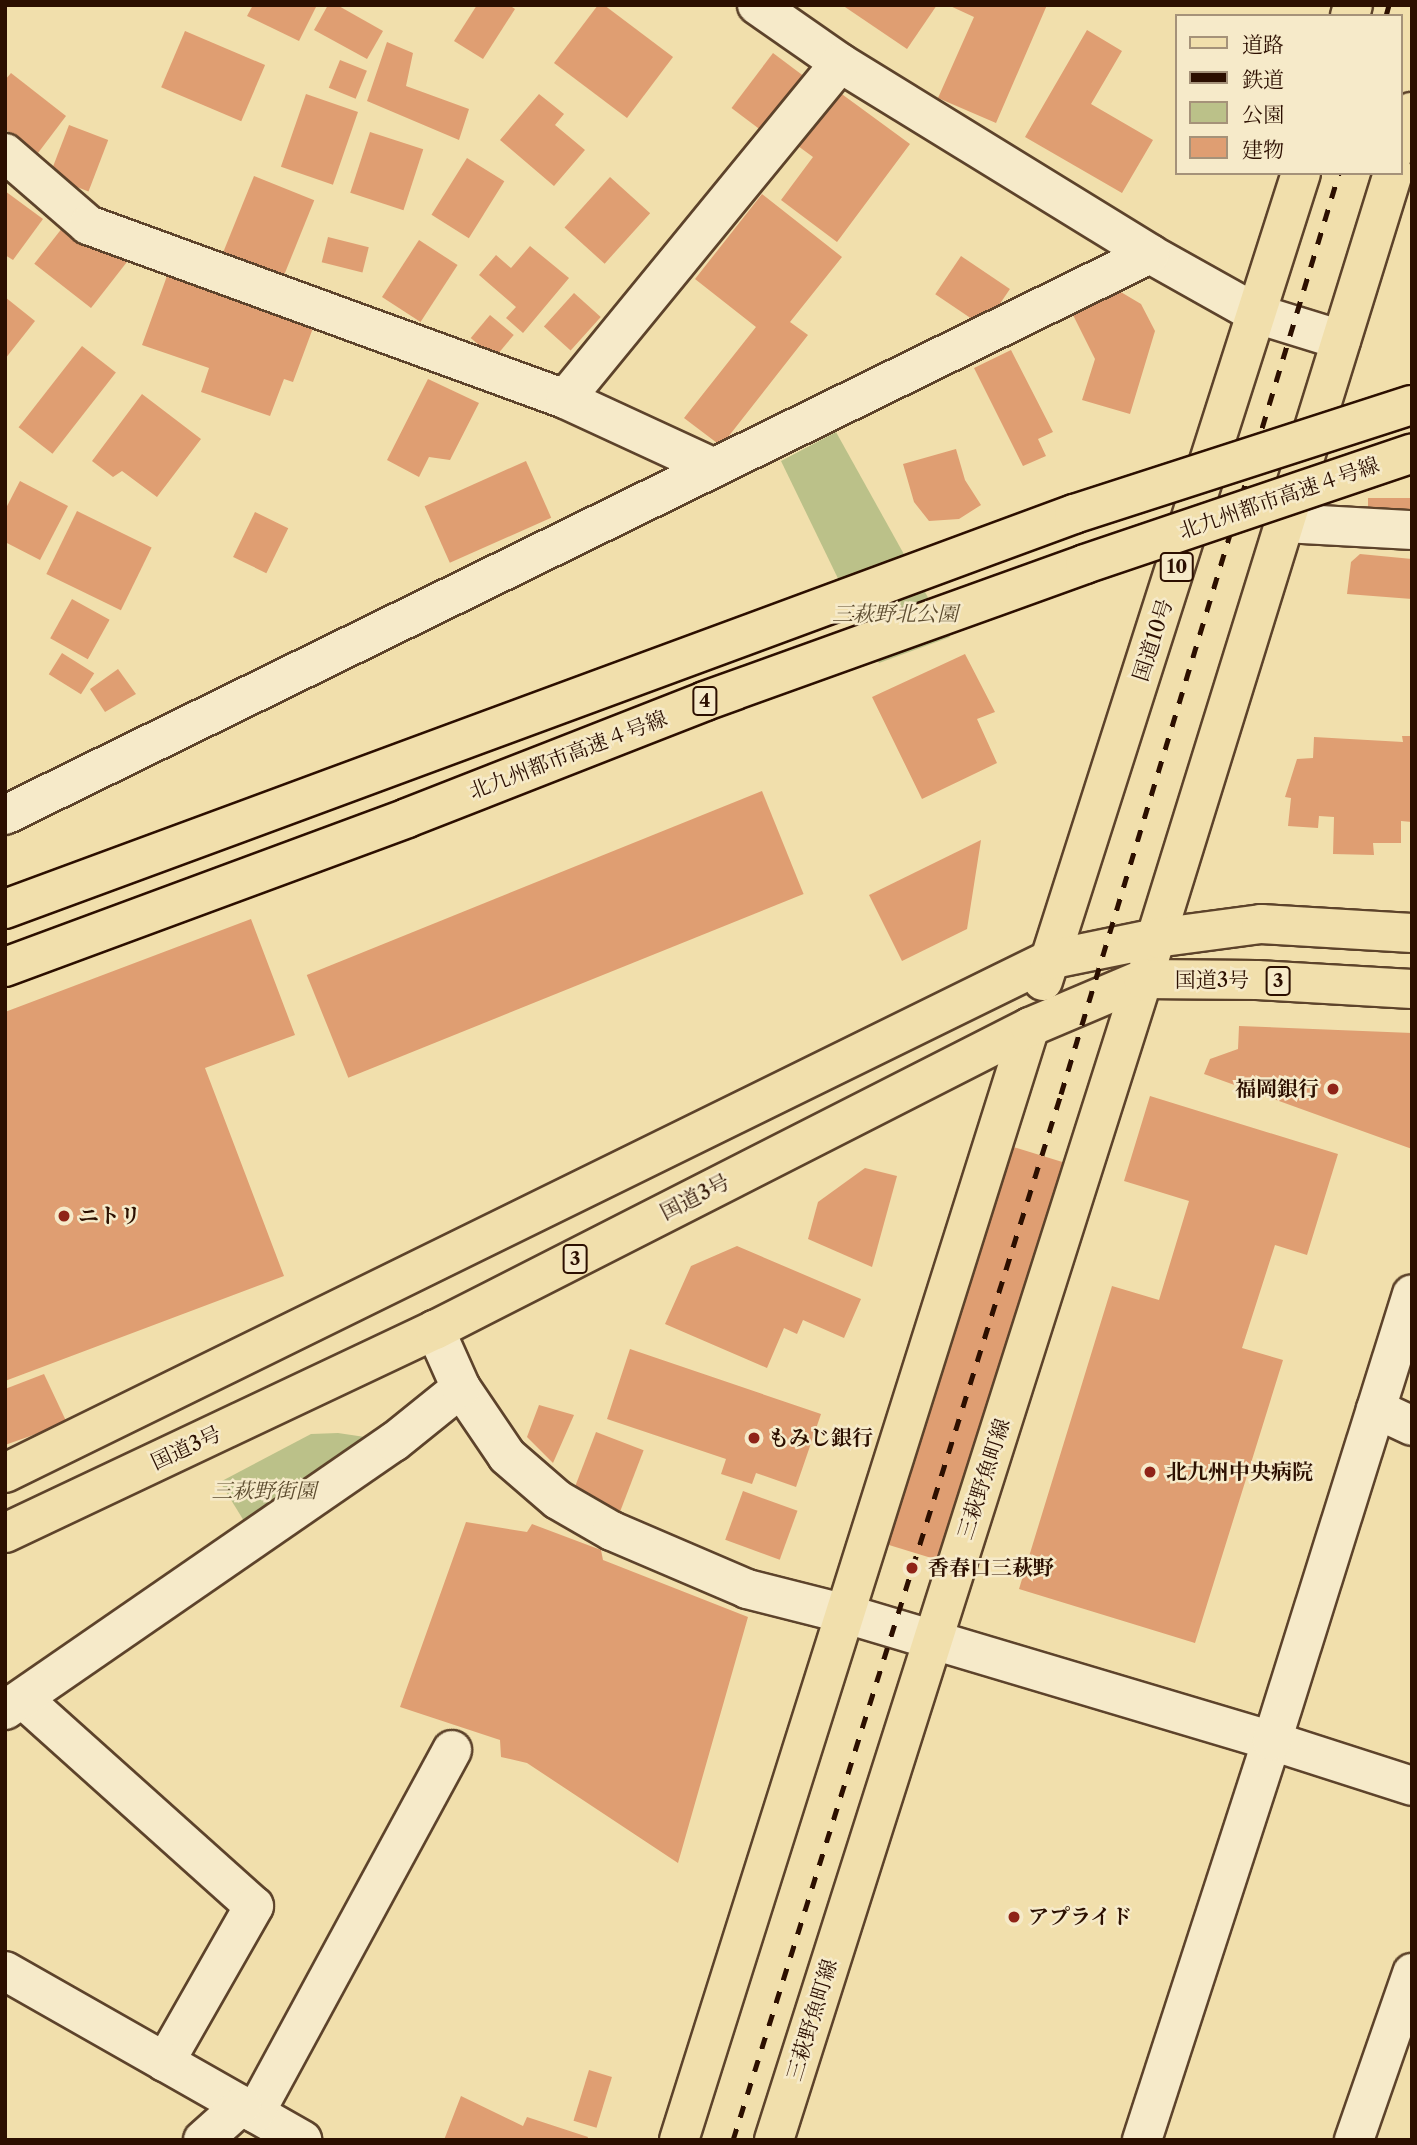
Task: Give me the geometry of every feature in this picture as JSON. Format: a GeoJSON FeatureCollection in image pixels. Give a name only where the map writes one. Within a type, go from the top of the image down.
{"type":"FeatureCollection","features":[{"type":"Feature","properties":{"kind":"main road"},"geometry":{"type":"LineString","coordinates":[[1403,140],[1412,112]]}},
{"type":"Feature","properties":{"kind":"main road","name":"国道10号"},"geometry":{"type":"LineString","coordinates":[[1030,1027],[1049,960],[1300,175]]}},
{"type":"Feature","properties":{"kind":"main road"},"geometry":{"type":"LineString","coordinates":[[1143,979],[1341,340],[1398,181]]}},
{"type":"Feature","properties":{"kind":"main road","name":"4"},"geometry":{"type":"LineString","coordinates":[[5,909],[1074,514],[1412,405]]}},
{"type":"Feature","properties":{"kind":"main road","name":"北九州都市高速４号線"},"geometry":{"type":"LineString","coordinates":[[5,967],[408,818],[705,701],[1085,564],[1412,453]]}},
{"type":"Feature","properties":{"kind":"main road"},"geometry":{"type":"LineString","coordinates":[[5,1473],[1049,960],[1156,937],[1261,924],[1412,933]]}},
{"type":"Feature","properties":{"kind":"main road","name":"国道3号"},"geometry":{"type":"LineString","coordinates":[[5,1534],[435,1330],[1030,1027],[1143,979],[1257,980],[1412,989]]}},
{"type":"Feature","properties":{"kind":"main road","name":"三萩野魚町線"},"geometry":{"type":"LineString","coordinates":[[774,2140],[1143,979]]}},
{"type":"Feature","properties":{"kind":"main road"},"geometry":{"type":"LineString","coordinates":[[679,2140],[1030,1027]]}},
{"type":"Feature","properties":{"kind":"street"},"geometry":{"type":"LineString","coordinates":[[757,5],[840,63],[1150,254],[1257,314],[1341,340]]}},
{"type":"Feature","properties":{"kind":"street"},"geometry":{"type":"LineString","coordinates":[[565,399],[840,63]]}},
{"type":"Feature","properties":{"kind":"street"},"geometry":{"type":"LineString","coordinates":[[5,153],[88,225],[565,399],[714,468]]}},
{"type":"Feature","properties":{"kind":"street"},"geometry":{"type":"LineString","coordinates":[[5,815],[1150,254]]}},
{"type":"Feature","properties":{"kind":"street"},"geometry":{"type":"LineString","coordinates":[[1285,523],[1412,530]]}},
{"type":"Feature","properties":{"kind":"street"},"geometry":{"type":"LineString","coordinates":[[1142,2140],[1272,1741],[1412,1294]]}},
{"type":"Feature","properties":{"kind":"street"},"geometry":{"type":"LineString","coordinates":[[435,1330],[461,1388],[506,1456],[568,1506],[612,1531],[747,1589],[846,1614],[1272,1741],[1412,1786]]}},
{"type":"Feature","properties":{"kind":"street"},"geometry":{"type":"LineString","coordinates":[[165,2062],[254,1906],[14,1704],[394,1442],[461,1388]]}},
{"type":"Feature","properties":{"kind":"street"},"geometry":{"type":"LineString","coordinates":[[1376,1409],[1412,1426]]}},
{"type":"Feature","properties":{"kind":"street"},"geometry":{"type":"LineString","coordinates":[[203,2140],[248,2109],[452,1749]]}},
{"type":"Feature","properties":{"kind":"street"},"geometry":{"type":"LineString","coordinates":[[5,1971],[302,2140]]}},
{"type":"Feature","properties":{"kind":"street"},"geometry":{"type":"LineString","coordinates":[[1354,2140],[1412,1973]]}},
{"type":"Feature","properties":{"kind":"green space","name":"三萩野北公園"},"geometry":{"type":"Polygon","coordinates":[[[836,432],[950,637],[879,663],[781,461],[836,432]]]}},
{"type":"Feature","properties":{"kind":"green space","name":"三萩野街園"},"geometry":{"type":"Polygon","coordinates":[[[338,1433],[385,1440],[252,1534],[220,1482],[311,1434],[338,1433]]]}},
{"type":"Feature","properties":{"kind":"building"},"geometry":{"type":"Polygon","coordinates":[[[253,5],[317,5],[299,41],[247,16],[253,5]]]}},
{"type":"Feature","properties":{"kind":"building"},"geometry":{"type":"Polygon","coordinates":[[[328,5],[337,5],[383,31],[367,59],[314,30],[328,5]]]}},
{"type":"Feature","properties":{"kind":"building"},"geometry":{"type":"Polygon","coordinates":[[[477,5],[509,5],[515,9],[483,59],[454,41],[477,5]]]}},
{"type":"Feature","properties":{"kind":"building"},"geometry":{"type":"Polygon","coordinates":[[[598,5],[604,5],[673,57],[627,118],[554,63],[598,5]]]}},
{"type":"Feature","properties":{"kind":"building"},"geometry":{"type":"Polygon","coordinates":[[[842,5],[937,5],[907,49],[842,5]]]}},
{"type":"Feature","properties":{"kind":"building"},"geometry":{"type":"Polygon","coordinates":[[[948,5],[1047,5],[996,123],[938,98],[974,17],[948,5]]]}},
{"type":"Feature","properties":{"kind":"building"},"geometry":{"type":"Polygon","coordinates":[[[1087,30],[1122,51],[1091,104],[1153,140],[1122,193],[1025,137],[1087,30]]]}},
{"type":"Feature","properties":{"kind":"building"},"geometry":{"type":"Polygon","coordinates":[[[185,31],[265,65],[241,121],[161,87],[185,31]]]}},
{"type":"Feature","properties":{"kind":"building"},"geometry":{"type":"Polygon","coordinates":[[[387,42],[413,53],[406,86],[469,109],[459,140],[367,101],[387,42]]]}},
{"type":"Feature","properties":{"kind":"building"},"geometry":{"type":"Polygon","coordinates":[[[773,53],[809,80],[767,135],[731,108],[773,53]]]}},
{"type":"Feature","properties":{"kind":"building"},"geometry":{"type":"Polygon","coordinates":[[[340,60],[367,71],[356,99],[329,88],[340,60]]]}},
{"type":"Feature","properties":{"kind":"building"},"geometry":{"type":"Polygon","coordinates":[[[11,73],[66,116],[38,153],[5,129],[5,80],[11,73]]]}},
{"type":"Feature","properties":{"kind":"building"},"geometry":{"type":"Polygon","coordinates":[[[839,92],[910,144],[837,242],[781,200],[813,157],[798,146],[839,92]]]}},
{"type":"Feature","properties":{"kind":"building"},"geometry":{"type":"Polygon","coordinates":[[[306,94],[358,112],[333,185],[281,167],[306,94]]]}},
{"type":"Feature","properties":{"kind":"building"},"geometry":{"type":"Polygon","coordinates":[[[539,94],[564,114],[555,125],[585,150],[554,186],[500,140],[539,94]]]}},
{"type":"Feature","properties":{"kind":"building"},"geometry":{"type":"Polygon","coordinates":[[[69,125],[108,140],[89,191],[49,176],[69,125]]]}},
{"type":"Feature","properties":{"kind":"building"},"geometry":{"type":"Polygon","coordinates":[[[370,132],[423,149],[403,210],[350,193],[370,132]]]}},
{"type":"Feature","properties":{"kind":"building"},"geometry":{"type":"Polygon","coordinates":[[[467,158],[504,181],[469,238],[431,215],[467,158]]]}},
{"type":"Feature","properties":{"kind":"building"},"geometry":{"type":"Polygon","coordinates":[[[254,176],[314,200],[282,281],[221,257],[254,176]]]}},
{"type":"Feature","properties":{"kind":"building"},"geometry":{"type":"Polygon","coordinates":[[[610,177],[650,213],[605,264],[564,228],[610,177]]]}},
{"type":"Feature","properties":{"kind":"building"},"geometry":{"type":"Polygon","coordinates":[[[5,191],[43,219],[13,260],[5,255],[5,191]]]}},
{"type":"Feature","properties":{"kind":"building"},"geometry":{"type":"Polygon","coordinates":[[[762,194],[842,257],[790,322],[808,335],[721,446],[684,418],[756,327],[695,279],[762,194]]]}},
{"type":"Feature","properties":{"kind":"building"},"geometry":{"type":"Polygon","coordinates":[[[70,218],[127,262],[91,308],[34,264],[70,218]]]}},
{"type":"Feature","properties":{"kind":"building"},"geometry":{"type":"Polygon","coordinates":[[[328,237],[369,247],[362,272],[322,262],[328,237]]]}},
{"type":"Feature","properties":{"kind":"building"},"geometry":{"type":"Polygon","coordinates":[[[419,240],[458,265],[421,322],[382,297],[419,240]]]}},
{"type":"Feature","properties":{"kind":"building"},"geometry":{"type":"Polygon","coordinates":[[[530,246],[569,278],[523,333],[506,318],[516,307],[479,275],[496,255],[511,268],[530,246]]]}},
{"type":"Feature","properties":{"kind":"building"},"geometry":{"type":"Polygon","coordinates":[[[961,256],[1010,289],[984,327],[935,294],[961,256]]]}},
{"type":"Feature","properties":{"kind":"building"},"geometry":{"type":"Polygon","coordinates":[[[167,276],[313,328],[293,382],[284,379],[270,416],[201,392],[209,368],[142,345],[167,276]]]}},
{"type":"Feature","properties":{"kind":"building"},"geometry":{"type":"Polygon","coordinates":[[[1109,285],[1141,304],[1155,331],[1130,414],[1082,400],[1095,359],[1073,315],[1109,285]]]}},
{"type":"Feature","properties":{"kind":"building"},"geometry":{"type":"Polygon","coordinates":[[[574,293],[601,317],[571,351],[544,326],[574,293]]]}},
{"type":"Feature","properties":{"kind":"building"},"geometry":{"type":"Polygon","coordinates":[[[5,297],[35,321],[5,359],[5,297]]]}},
{"type":"Feature","properties":{"kind":"building"},"geometry":{"type":"Polygon","coordinates":[[[490,315],[514,335],[494,358],[471,338],[490,315]]]}},
{"type":"Feature","properties":{"kind":"building"},"geometry":{"type":"Polygon","coordinates":[[[82,346],[116,372],[52,454],[19,427],[82,346]]]}},
{"type":"Feature","properties":{"kind":"building"},"geometry":{"type":"Polygon","coordinates":[[[1011,350],[1053,432],[1038,439],[1046,456],[1023,466],[974,368],[1011,350]]]}},
{"type":"Feature","properties":{"kind":"building"},"geometry":{"type":"Polygon","coordinates":[[[428,379],[479,403],[450,460],[429,457],[419,477],[387,460],[428,379]]]}},
{"type":"Feature","properties":{"kind":"building"},"geometry":{"type":"Polygon","coordinates":[[[142,394],[201,439],[157,497],[122,471],[113,477],[92,461],[142,394]]]}},
{"type":"Feature","properties":{"kind":"building"},"geometry":{"type":"Polygon","coordinates":[[[956,449],[965,480],[981,505],[959,519],[929,521],[914,502],[903,464],[956,449]]]}},
{"type":"Feature","properties":{"kind":"building"},"geometry":{"type":"Polygon","coordinates":[[[526,461],[551,518],[450,563],[425,506],[526,461]]]}},
{"type":"Feature","properties":{"kind":"building"},"geometry":{"type":"Polygon","coordinates":[[[20,481],[68,506],[40,560],[5,542],[5,510],[20,481]]]}},
{"type":"Feature","properties":{"kind":"building"},"geometry":{"type":"Polygon","coordinates":[[[1368,498],[1412,498],[1412,516],[1368,516],[1368,498]]]}},
{"type":"Feature","properties":{"kind":"building"},"geometry":{"type":"Polygon","coordinates":[[[77,511],[152,547],[121,610],[46,574],[77,511]]]}},
{"type":"Feature","properties":{"kind":"building"},"geometry":{"type":"Polygon","coordinates":[[[255,512],[288,528],[266,573],[233,557],[255,512]]]}},
{"type":"Feature","properties":{"kind":"building"},"geometry":{"type":"Polygon","coordinates":[[[1360,554],[1412,559],[1412,599],[1347,594],[1351,562],[1360,554]]]}},
{"type":"Feature","properties":{"kind":"building"},"geometry":{"type":"Polygon","coordinates":[[[72,599],[110,620],[88,659],[50,638],[72,599]]]}},
{"type":"Feature","properties":{"kind":"building"},"geometry":{"type":"Polygon","coordinates":[[[62,653],[94,673],[81,694],[49,674],[62,653]]]}},
{"type":"Feature","properties":{"kind":"building"},"geometry":{"type":"Polygon","coordinates":[[[965,654],[995,712],[977,719],[997,763],[922,799],[872,697],[965,654]]]}},
{"type":"Feature","properties":{"kind":"building"},"geometry":{"type":"Polygon","coordinates":[[[118,669],[136,694],[105,712],[90,689],[118,669]]]}},
{"type":"Feature","properties":{"kind":"building"},"geometry":{"type":"Polygon","coordinates":[[[1402,736],[1412,736],[1412,822],[1401,821],[1401,843],[1373,843],[1374,855],[1333,854],[1334,817],[1319,816],[1318,828],[1288,826],[1291,798],[1285,797],[1297,759],[1313,758],[1314,737],[1403,742],[1402,736]]]}},
{"type":"Feature","properties":{"kind":"building"},"geometry":{"type":"Polygon","coordinates":[[[762,791],[804,894],[348,1078],[307,975],[762,791]]]}},
{"type":"Feature","properties":{"kind":"building"},"geometry":{"type":"Polygon","coordinates":[[[981,840],[967,929],[902,961],[869,895],[981,840]]]}},
{"type":"Feature","properties":{"kind":"building"},"geometry":{"type":"Polygon","coordinates":[[[251,919],[295,1035],[205,1068],[284,1276],[5,1381],[5,1012],[251,919]]]}},
{"type":"Feature","properties":{"kind":"building"},"geometry":{"type":"Polygon","coordinates":[[[1239,1026],[1412,1033],[1412,1149],[1204,1074],[1210,1059],[1238,1049],[1239,1026]]]}},
{"type":"Feature","properties":{"kind":"building"},"geometry":{"type":"Polygon","coordinates":[[[1150,1096],[1338,1154],[1307,1255],[1275,1245],[1242,1348],[1283,1360],[1195,1643],[1019,1589],[1112,1286],[1159,1300],[1189,1201],[1124,1181],[1150,1096]]]}},
{"type":"Feature","properties":{"kind":"building"},"geometry":{"type":"Polygon","coordinates":[[[984,1138],[1095,1172],[973,1571],[862,1537],[984,1138]]]}},
{"type":"Feature","properties":{"kind":"building"},"geometry":{"type":"Polygon","coordinates":[[[865,1168],[897,1176],[872,1267],[808,1239],[818,1202],[865,1168]]]}},
{"type":"Feature","properties":{"kind":"building"},"geometry":{"type":"Polygon","coordinates":[[[737,1246],[861,1299],[844,1338],[803,1320],[797,1334],[784,1328],[767,1368],[665,1324],[691,1266],[737,1246]]]}},
{"type":"Feature","properties":{"kind":"building"},"geometry":{"type":"Polygon","coordinates":[[[630,1349],[821,1414],[796,1487],[756,1473],[752,1484],[721,1474],[726,1459],[607,1419],[630,1349]]]}},
{"type":"Feature","properties":{"kind":"building"},"geometry":{"type":"Polygon","coordinates":[[[44,1374],[67,1423],[5,1445],[5,1389],[44,1374]]]}},
{"type":"Feature","properties":{"kind":"building"},"geometry":{"type":"Polygon","coordinates":[[[539,1405],[574,1415],[553,1463],[527,1437],[539,1405]]]}},
{"type":"Feature","properties":{"kind":"building"},"geometry":{"type":"Polygon","coordinates":[[[596,1432],[644,1450],[620,1511],[573,1493],[596,1432]]]}},
{"type":"Feature","properties":{"kind":"building"},"geometry":{"type":"Polygon","coordinates":[[[743,1491],[798,1511],[780,1560],[725,1540],[743,1491]]]}},
{"type":"Feature","properties":{"kind":"building"},"geometry":{"type":"Polygon","coordinates":[[[466,1522],[527,1532],[532,1524],[601,1550],[603,1560],[748,1617],[678,1863],[527,1763],[501,1757],[500,1740],[400,1707],[466,1522]]]}},
{"type":"Feature","properties":{"kind":"building"},"geometry":{"type":"Polygon","coordinates":[[[589,2070],[612,2077],[596,2128],[574,2121],[589,2070]]]}},
{"type":"Feature","properties":{"kind":"building"},"geometry":{"type":"Polygon","coordinates":[[[461,2096],[523,2126],[527,2117],[588,2137],[587,2140],[444,2140],[461,2096]]]}},
{"type":"Feature","properties":{"kind":"railway"},"geometry":{"type":"LineString","coordinates":[[1387,14],[1389,5]]}},
{"type":"Feature","properties":{"kind":"railway"},"geometry":{"type":"LineString","coordinates":[[733,2140],[1061,1094],[1338,175]]}},
{"type":"Feature","properties":{"kind":"place","name":"福岡銀行"},"geometry":{"type":"Point","coordinates":[1333,1089]}},
{"type":"Feature","properties":{"kind":"place","name":"ニトリ"},"geometry":{"type":"Point","coordinates":[64,1216]}},
{"type":"Feature","properties":{"kind":"place","name":"もみじ銀行"},"geometry":{"type":"Point","coordinates":[754,1438]}},
{"type":"Feature","properties":{"kind":"place","name":"北九州中央病院"},"geometry":{"type":"Point","coordinates":[1150,1472]}},
{"type":"Feature","properties":{"kind":"place","name":"香春口三萩野"},"geometry":{"type":"Point","coordinates":[912,1568]}},
{"type":"Feature","properties":{"kind":"place","name":"アプライド"},"geometry":{"type":"Point","coordinates":[1014,1917]}}]}
